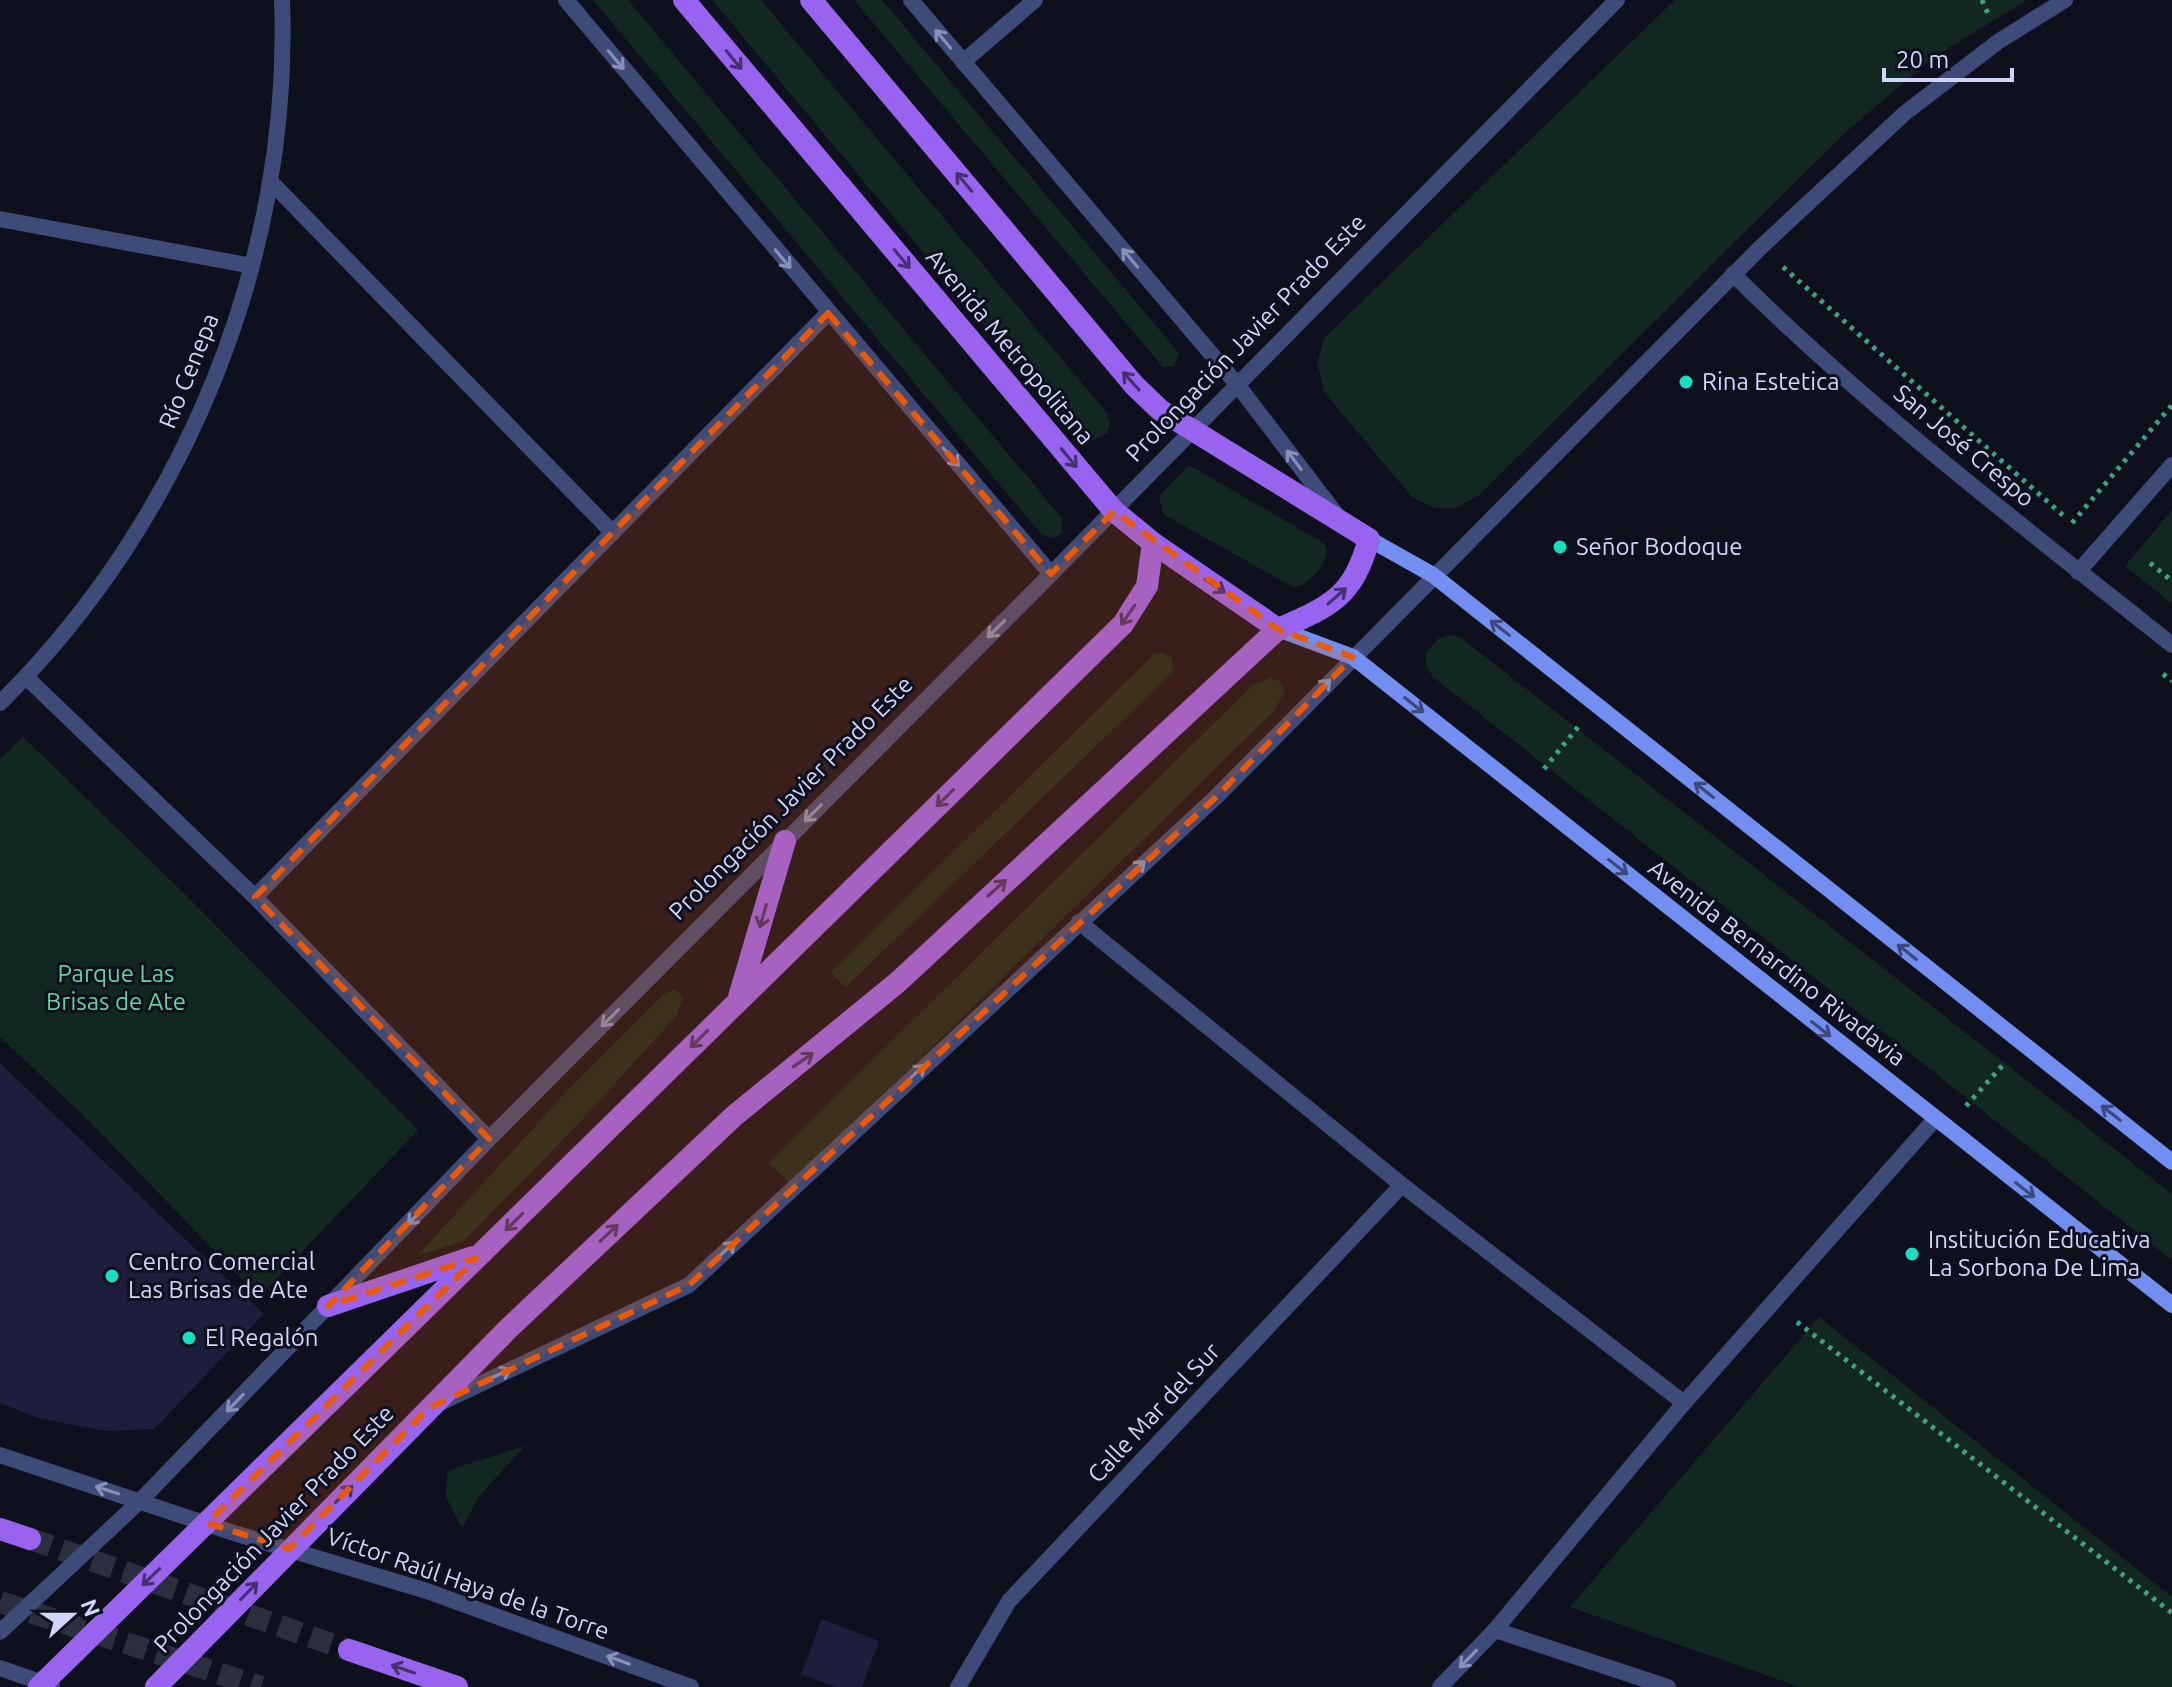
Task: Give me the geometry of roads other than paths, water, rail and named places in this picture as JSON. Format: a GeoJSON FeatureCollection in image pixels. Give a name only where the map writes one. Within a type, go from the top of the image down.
{"type":"FeatureCollection","features":[{"type":"Feature","properties":{"kind":"main road","name":"Avenida Metropolitana"},"geometry":{"type":"LineString","coordinates":[[684,0],[1114,511],[1153,543],[1278,629],[1353,657]]}},
{"type":"Feature","properties":{"kind":"main road"},"geometry":{"type":"LineString","coordinates":[[811,0],[1134,385],[1160,410],[1433,575],[2172,1162]]}},
{"type":"Feature","properties":{"kind":"main road","name":"Prolongación Javier Prado Este"},"geometry":{"type":"LineString","coordinates":[[156,1687],[429,1408],[734,1116],[898,982],[1278,629],[1339,597],[1360,571],[1369,539]]}},
{"type":"Feature","properties":{"kind":"main road","name":"Prolongación Javier Prado Este"},"geometry":{"type":"LineString","coordinates":[[45,1686],[481,1253],[1123,624],[1147,586],[1153,543]]}},
{"type":"Feature","properties":{"kind":"main road","name":"Avenida Bernardino Rivadavia"},"geometry":{"type":"LineString","coordinates":[[1353,657],[2172,1305]]}},
{"type":"Feature","properties":{"kind":"main road"},"geometry":{"type":"LineString","coordinates":[[738,1001],[785,841]]}},
{"type":"Feature","properties":{"kind":"main road"},"geometry":{"type":"LineString","coordinates":[[328,1306],[481,1253]]}},
{"type":"Feature","properties":{"kind":"main road"},"geometry":{"type":"LineString","coordinates":[[0,1529],[30,1539]]}},
{"type":"Feature","properties":{"kind":"main road"},"geometry":{"type":"LineString","coordinates":[[349,1650],[457,1687]]}},
{"type":"Feature","properties":{"kind":"street","name":"Río Cenepa"},"geometry":{"type":"LineString","coordinates":[[0,703],[77,618],[123,554],[165,486],[200,415],[229,341],[252,266],[270,181],[280,92],[282,0]]}},
{"type":"Feature","properties":{"kind":"street"},"geometry":{"type":"LineString","coordinates":[[566,0],[1051,574]]}},
{"type":"Feature","properties":{"kind":"street"},"geometry":{"type":"LineString","coordinates":[[911,0],[1236,383],[1341,522]]}},
{"type":"Feature","properties":{"kind":"street"},"geometry":{"type":"LineString","coordinates":[[963,62],[1035,0]]}},
{"type":"Feature","properties":{"kind":"street","name":"Prolongación Javier Prado Este"},"geometry":{"type":"LineString","coordinates":[[0,1632],[140,1501],[489,1139],[1617,0]]}},
{"type":"Feature","properties":{"kind":"street","name":"Prolongación Javier Prado Este"},"geometry":{"type":"LineString","coordinates":[[429,1408],[689,1285],[1215,798],[1761,247],[1905,113],[1999,41],[2065,0]]}},
{"type":"Feature","properties":{"kind":"street"},"geometry":{"type":"LineString","coordinates":[[270,181],[613,533]]}},
{"type":"Feature","properties":{"kind":"street"},"geometry":{"type":"LineString","coordinates":[[0,219],[252,266]]}},
{"type":"Feature","properties":{"kind":"street","name":"San José Crespo"},"geometry":{"type":"LineString","coordinates":[[1733,274],[1793,334],[2078,572],[2172,645]]}},
{"type":"Feature","properties":{"kind":"street"},"geometry":{"type":"LineString","coordinates":[[255,897],[828,313]]}},
{"type":"Feature","properties":{"kind":"street"},"geometry":{"type":"LineString","coordinates":[[2078,572],[2172,465]]}},
{"type":"Feature","properties":{"kind":"street"},"geometry":{"type":"LineString","coordinates":[[26,677],[255,897],[489,1139]]}},
{"type":"Feature","properties":{"kind":"street"},"geometry":{"type":"LineString","coordinates":[[1079,922],[1402,1185],[1684,1403]]}},
{"type":"Feature","properties":{"kind":"street"},"geometry":{"type":"LineString","coordinates":[[1440,1687],[1495,1630],[1684,1403],[1941,1124]]}},
{"type":"Feature","properties":{"kind":"street","name":"Calle Mar del Sur"},"geometry":{"type":"LineString","coordinates":[[958,1687],[1009,1601],[1402,1185]]}},
{"type":"Feature","properties":{"kind":"street","name":"Víctor Raúl Haya de la Torre"},"geometry":{"type":"LineString","coordinates":[[0,1455],[427,1591],[691,1687]]}},
{"type":"Feature","properties":{"kind":"street"},"geometry":{"type":"LineString","coordinates":[[1495,1630],[1668,1687]]}},
{"type":"Feature","properties":{"kind":"street"},"geometry":{"type":"LineString","coordinates":[[0,1668],[45,1686]]}},
{"type":"Feature","properties":{"kind":"tunnel"},"geometry":{"type":"LineString","coordinates":[[30,1539],[349,1650]]}},
{"type":"Feature","properties":{"kind":"tunnel"},"geometry":{"type":"LineString","coordinates":[[0,1602],[261,1687]]}},
{"type":"Feature","properties":{"kind":"place","name":"Rina Estetica"},"geometry":{"type":"Point","coordinates":[1686,382]}},
{"type":"Feature","properties":{"kind":"place","name":"Señor Bodoque"},"geometry":{"type":"Point","coordinates":[1560,547]}},
{"type":"Feature","properties":{"kind":"place","name":"Institución Educativa La Sorbona De Lima"},"geometry":{"type":"Point","coordinates":[1912,1254]}},
{"type":"Feature","properties":{"kind":"place","name":"Centro Comercial Las Brisas de Ate"},"geometry":{"type":"Point","coordinates":[112,1276]}},
{"type":"Feature","properties":{"kind":"place","name":"El Regalón"},"geometry":{"type":"Point","coordinates":[189,1338]}},
{"type":"Feature","properties":{"kind":"park label","name":"Parque Las Brisas de Ate"},"geometry":{"type":"Point","coordinates":[116,988]}}]}
